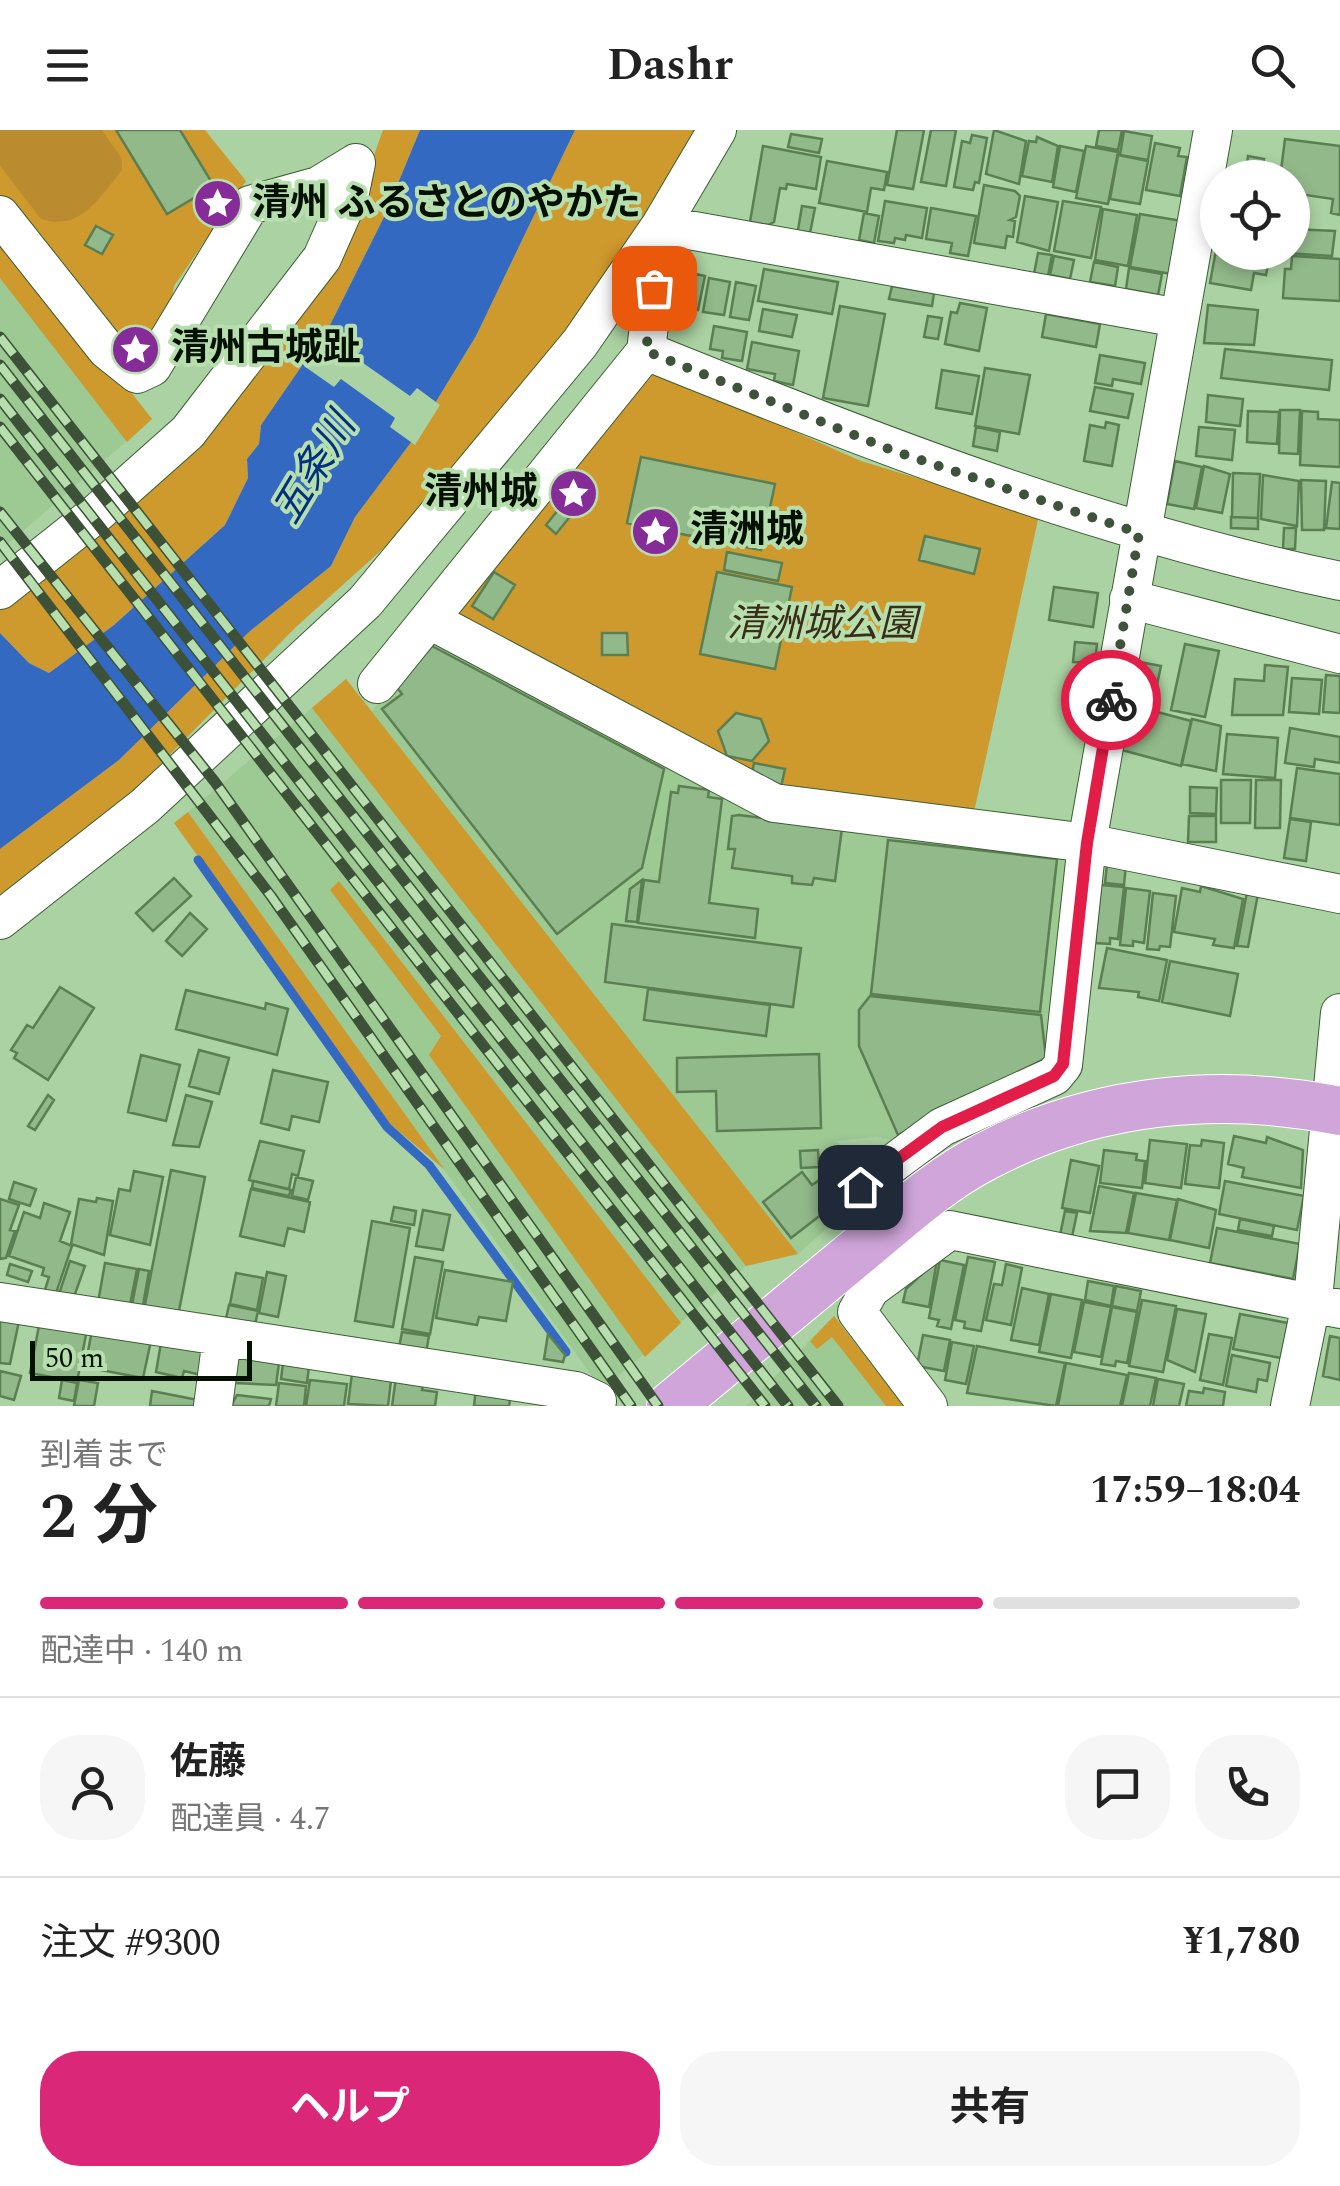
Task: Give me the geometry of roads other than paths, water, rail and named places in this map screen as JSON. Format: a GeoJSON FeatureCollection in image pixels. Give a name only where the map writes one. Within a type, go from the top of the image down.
{"type":"FeatureCollection","features":[{"type":"Feature","properties":{"kind":"main road"},"geometry":{"type":"LineString","coordinates":[[671,1406],[922,1198],[984,1156],[1087,1116],[1168,1100],[1239,1099],[1334,1110]]}},
{"type":"Feature","properties":{"kind":"street"},"geometry":{"type":"LineString","coordinates":[[0,920],[145,806],[365,602],[580,343],[661,225],[717,130]]}},
{"type":"Feature","properties":{"kind":"street"},"geometry":{"type":"LineString","coordinates":[[860,1187],[942,1127],[1054,1076],[1063,1064],[1087,843],[1139,533],[1214,130]]}},
{"type":"Feature","properties":{"kind":"street"},"geometry":{"type":"LineString","coordinates":[[0,215],[107,350],[137,374],[152,366],[250,205],[318,186],[356,163],[349,197],[322,258],[188,432],[97,513],[0,590]]}},
{"type":"Feature","properties":{"kind":"street"},"geometry":{"type":"LineString","coordinates":[[661,225],[1179,318]]}},
{"type":"Feature","properties":{"kind":"street"},"geometry":{"type":"LineString","coordinates":[[377,684],[646,351],[661,225]]}},
{"type":"Feature","properties":{"kind":"street"},"geometry":{"type":"LineString","coordinates":[[646,351],[894,451],[1139,533],[1340,580]]}},
{"type":"Feature","properties":{"kind":"street"},"geometry":{"type":"LineString","coordinates":[[1128,599],[1340,654]]}},
{"type":"Feature","properties":{"kind":"street"},"geometry":{"type":"LineString","coordinates":[[430,620],[774,803],[1087,843],[1340,894]]}},
{"type":"Feature","properties":{"kind":"street"},"geometry":{"type":"LineString","coordinates":[[1290,1406],[1326,1306],[1340,1013]]}},
{"type":"Feature","properties":{"kind":"street"},"geometry":{"type":"LineString","coordinates":[[928,1406],[857,1312],[870,1289],[950,1230],[1326,1306]]}},
{"type":"Feature","properties":{"kind":"street"},"geometry":{"type":"LineString","coordinates":[[0,1302],[576,1390],[598,1402],[596,1406]]}},
{"type":"Feature","properties":{"kind":"street"},"geometry":{"type":"LineString","coordinates":[[213,1406],[222,1338]]}},
{"type":"Feature","properties":{"kind":"water","name":"五条川"},"geometry":{"type":"Polygon","coordinates":[[[420,130],[575,130],[476,336],[412,441],[355,517],[331,566],[249,632],[119,760],[0,849],[0,633],[29,663],[49,673],[114,625],[225,525],[248,478],[247,459],[259,444],[261,425],[330,325],[384,217],[420,130]]]}},
{"type":"Feature","properties":{"kind":"waterway"},"geometry":{"type":"LineString","coordinates":[[198,860],[387,1127],[429,1165],[566,1352]]}},
{"type":"Feature","properties":{"kind":"railway"},"geometry":{"type":"LineString","coordinates":[[0,337],[838,1406]]}},
{"type":"Feature","properties":{"kind":"railway"},"geometry":{"type":"LineString","coordinates":[[0,365],[816,1406]]}},
{"type":"Feature","properties":{"kind":"railway"},"geometry":{"type":"LineString","coordinates":[[0,399],[788,1406]]}},
{"type":"Feature","properties":{"kind":"railway"},"geometry":{"type":"LineString","coordinates":[[0,427],[765,1406]]}},
{"type":"Feature","properties":{"kind":"railway"},"geometry":{"type":"LineString","coordinates":[[0,512],[215,782],[658,1406]]}},
{"type":"Feature","properties":{"kind":"railway"},"geometry":{"type":"LineString","coordinates":[[0,542],[271,896],[631,1406]]}},
{"type":"Feature","properties":{"kind":"place","name":"清州 ふるさとのやかた"},"geometry":{"type":"Point","coordinates":[217,204]}},
{"type":"Feature","properties":{"kind":"place","name":"清州古城趾"},"geometry":{"type":"Point","coordinates":[136,349]}},
{"type":"Feature","properties":{"kind":"place","name":"清州城"},"geometry":{"type":"Point","coordinates":[573,493]}},
{"type":"Feature","properties":{"kind":"place","name":"清洲城"},"geometry":{"type":"Point","coordinates":[655,531]}},
{"type":"Feature","properties":{"kind":"park label","name":"清洲城公園"},"geometry":{"type":"Point","coordinates":[822,625]}}]}
